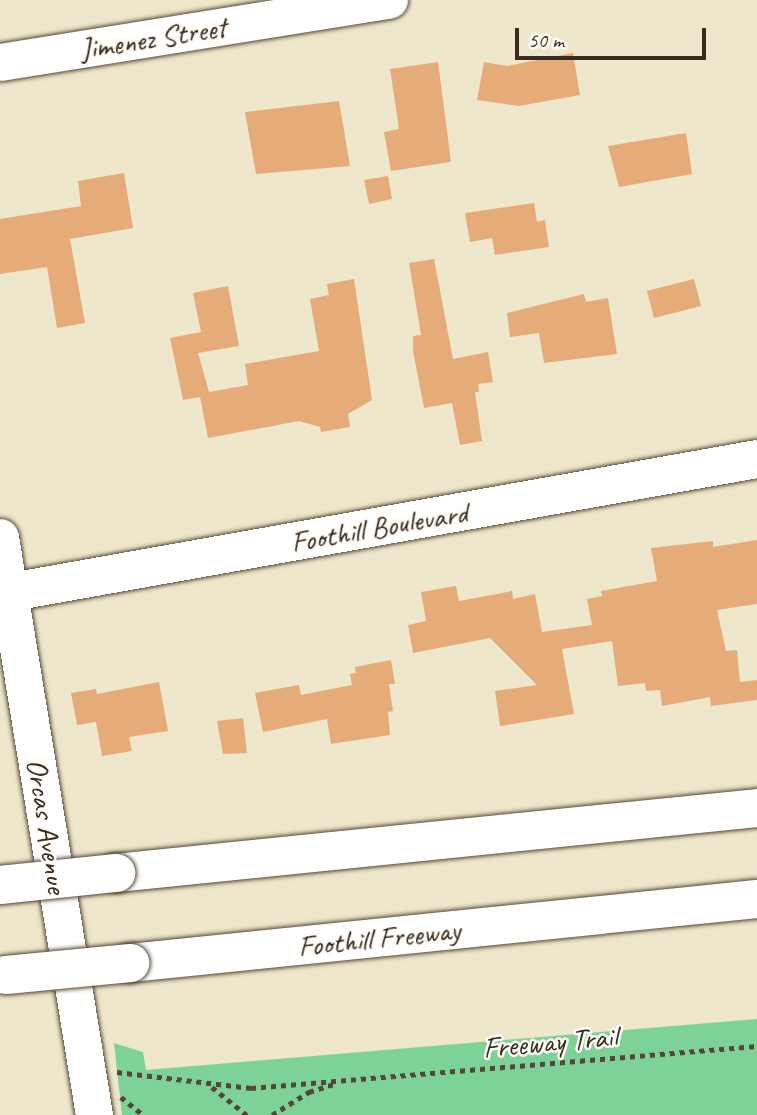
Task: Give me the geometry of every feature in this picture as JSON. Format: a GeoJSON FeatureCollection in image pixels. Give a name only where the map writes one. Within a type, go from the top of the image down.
{"type":"FeatureCollection","features":[{"type":"Feature","properties":{"kind":"main road","name":"Foothill Boulevard"},"geometry":{"type":"LineString","coordinates":[[5,593],[757,459]]}},
{"type":"Feature","properties":{"kind":"main road"},"geometry":{"type":"LineString","coordinates":[[0,885],[757,808]]}},
{"type":"Feature","properties":{"kind":"main road","name":"Foothill Freeway"},"geometry":{"type":"LineString","coordinates":[[3,975],[757,899]]}},
{"type":"Feature","properties":{"kind":"street","name":"Jimenez Street"},"geometry":{"type":"LineString","coordinates":[[0,62],[389,0]]}},
{"type":"Feature","properties":{"kind":"street","name":"Orcas Avenue"},"geometry":{"type":"LineString","coordinates":[[0,537],[5,593],[94,1115]]}},
{"type":"Feature","properties":{"kind":"path","name":"Freeway Trail"},"geometry":{"type":"LineString","coordinates":[[86,1068],[211,1086],[346,1081],[757,1046]]}},
{"type":"Feature","properties":{"kind":"path","name":"Freeway Trail"},"geometry":{"type":"LineString","coordinates":[[272,1115],[309,1092],[346,1081]]}},
{"type":"Feature","properties":{"kind":"path"},"geometry":{"type":"LineString","coordinates":[[211,1086],[247,1115]]}},
{"type":"Feature","properties":{"kind":"green space"},"geometry":{"type":"Polygon","coordinates":[[[757,1019],[757,1115],[122,1115],[114,1043],[143,1052],[146,1070],[757,1019]]]}},
{"type":"Feature","properties":{"kind":"building"},"geometry":{"type":"Polygon","coordinates":[[[573,53],[580,95],[519,106],[477,100],[484,62],[507,66],[573,53]]]}},
{"type":"Feature","properties":{"kind":"building"},"geometry":{"type":"Polygon","coordinates":[[[438,62],[451,162],[391,171],[384,132],[399,129],[390,69],[438,62]]]}},
{"type":"Feature","properties":{"kind":"building"},"geometry":{"type":"Polygon","coordinates":[[[339,101],[350,166],[256,174],[245,112],[339,101]]]}},
{"type":"Feature","properties":{"kind":"building"},"geometry":{"type":"Polygon","coordinates":[[[686,133],[692,174],[619,187],[608,146],[686,133]]]}},
{"type":"Feature","properties":{"kind":"building"},"geometry":{"type":"Polygon","coordinates":[[[124,173],[133,228],[70,239],[85,323],[57,328],[47,267],[0,274],[0,219],[81,206],[78,181],[124,173]]]}},
{"type":"Feature","properties":{"kind":"building"},"geometry":{"type":"Polygon","coordinates":[[[388,176],[392,199],[369,204],[364,180],[388,176]]]}},
{"type":"Feature","properties":{"kind":"building"},"geometry":{"type":"Polygon","coordinates":[[[534,203],[537,222],[545,220],[549,247],[495,255],[492,238],[470,242],[465,213],[534,203]]]}},
{"type":"Feature","properties":{"kind":"building"},"geometry":{"type":"Polygon","coordinates":[[[434,259],[453,359],[488,352],[493,382],[478,384],[479,392],[475,392],[482,441],[460,445],[452,403],[424,408],[413,351],[413,336],[421,335],[409,263],[434,259]]]}},
{"type":"Feature","properties":{"kind":"building"},"geometry":{"type":"Polygon","coordinates":[[[354,279],[372,400],[348,414],[350,427],[321,432],[320,427],[299,421],[208,438],[200,397],[183,400],[170,338],[201,332],[193,293],[228,286],[239,346],[198,353],[209,392],[248,385],[245,364],[319,351],[310,299],[329,295],[327,284],[354,279]]]}},
{"type":"Feature","properties":{"kind":"building"},"geometry":{"type":"Polygon","coordinates":[[[694,279],[701,306],[654,318],[647,291],[694,279]]]}},
{"type":"Feature","properties":{"kind":"building"},"geometry":{"type":"Polygon","coordinates":[[[584,294],[586,302],[608,298],[617,354],[544,363],[539,333],[510,337],[507,313],[584,294]]]}},
{"type":"Feature","properties":{"kind":"building"},"geometry":{"type":"Polygon","coordinates":[[[757,540],[757,604],[717,610],[726,651],[737,650],[740,682],[757,680],[757,700],[711,706],[710,697],[662,706],[660,690],[646,691],[645,683],[618,686],[612,641],[562,649],[574,714],[500,726],[495,691],[537,685],[490,638],[413,653],[408,625],[426,621],[421,592],[456,586],[459,601],[512,591],[513,599],[535,594],[542,632],[592,625],[587,599],[602,596],[601,591],[657,581],[651,548],[713,541],[713,547],[757,540]]]}},
{"type":"Feature","properties":{"kind":"building"},"geometry":{"type":"Polygon","coordinates":[[[391,660],[395,684],[389,684],[393,711],[388,712],[390,735],[331,744],[327,719],[263,732],[255,693],[299,685],[301,695],[352,685],[350,674],[356,673],[355,667],[391,660]]]}},
{"type":"Feature","properties":{"kind":"building"},"geometry":{"type":"Polygon","coordinates":[[[159,682],[168,731],[129,737],[132,751],[102,756],[96,722],[77,725],[71,693],[96,689],[97,694],[159,682]]]}},
{"type":"Feature","properties":{"kind":"building"},"geometry":{"type":"Polygon","coordinates":[[[243,718],[247,753],[223,754],[217,721],[243,718]]]}}]}
